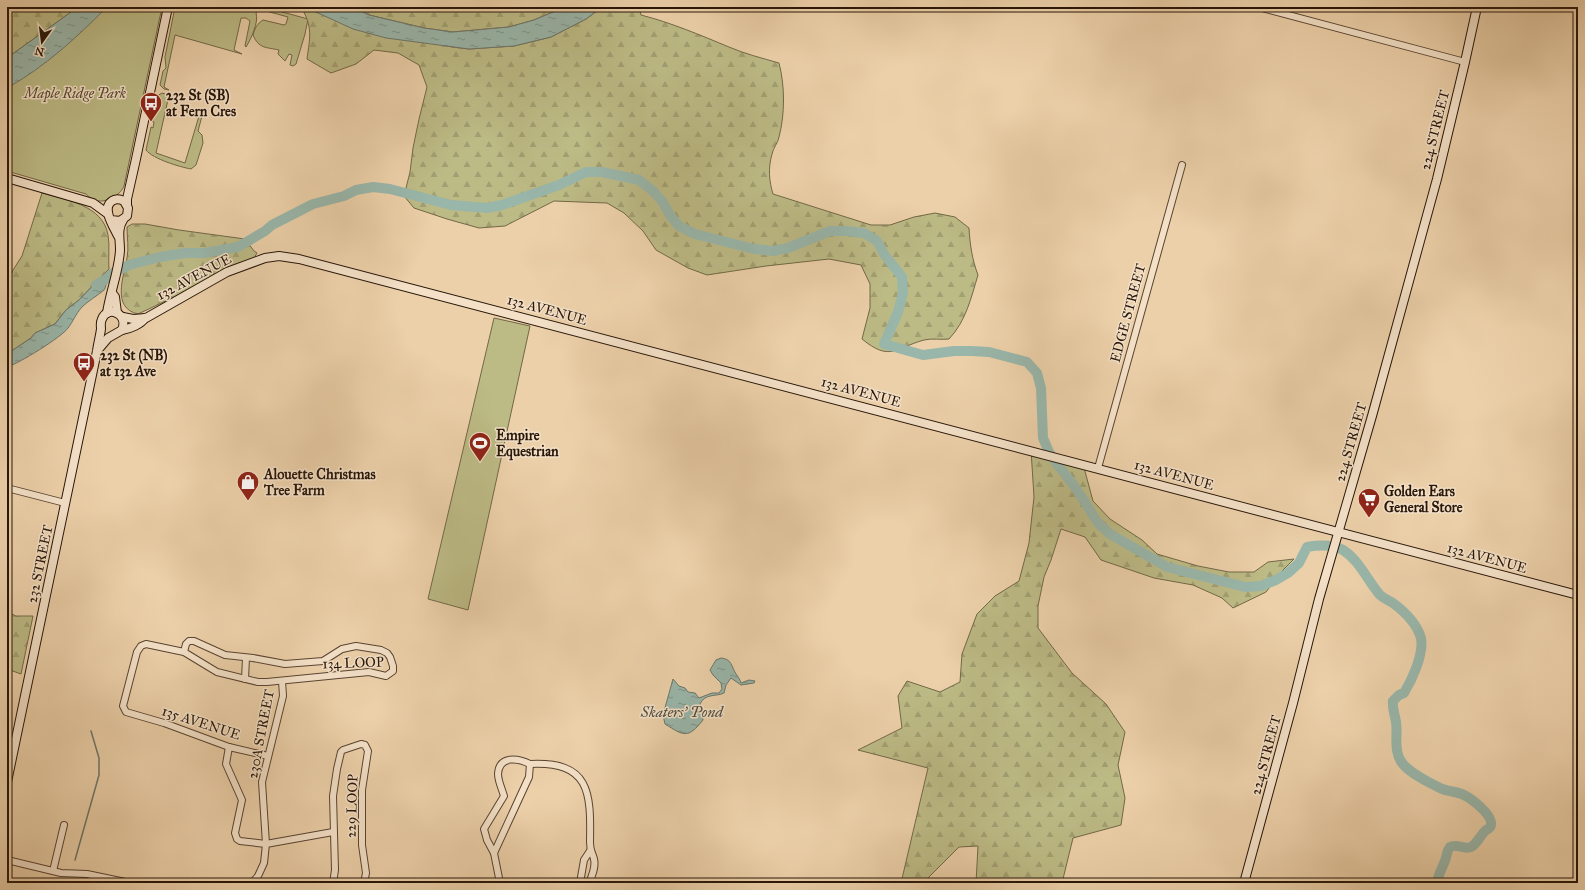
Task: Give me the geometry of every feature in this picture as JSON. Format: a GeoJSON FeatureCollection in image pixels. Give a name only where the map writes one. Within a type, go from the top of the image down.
{"type":"FeatureCollection","features":[{"type":"Feature","properties":{"kind":"main road"},"geometry":{"type":"LineString","coordinates":[[113,335],[106,333],[101,327],[102,319],[107,313],[119,257],[118,236],[123,220],[128,212],[127,204],[129,186],[168,7]]}},
{"type":"Feature","properties":{"kind":"main road","name":"224 STREET"},"geometry":{"type":"LineString","coordinates":[[1244,883],[1332,554],[1372,416],[1424,225],[1465,62],[1477,7]]}},
{"type":"Feature","properties":{"kind":"main road"},"geometry":{"type":"LineString","coordinates":[[7,178],[93,203],[116,221],[123,220]]}},
{"type":"Feature","properties":{"kind":"main road"},"geometry":{"type":"LineString","coordinates":[[118,236],[107,207],[129,186]]}},
{"type":"Feature","properties":{"kind":"main road"},"geometry":{"type":"LineString","coordinates":[[93,203],[120,200],[127,204]]}},
{"type":"Feature","properties":{"kind":"main road","name":"132 AVENUE"},"geometry":{"type":"LineString","coordinates":[[122,330],[142,322],[146,318],[211,280],[239,268],[265,258],[279,256],[300,259],[1076,462],[1337,536],[1578,594]]}},
{"type":"Feature","properties":{"kind":"main road"},"geometry":{"type":"LineString","coordinates":[[97,351],[108,338],[122,330],[124,322],[120,315],[112,290]]}},
{"type":"Feature","properties":{"kind":"main road"},"geometry":{"type":"LineString","coordinates":[[107,313],[112,312],[133,319],[146,318]]}},
{"type":"Feature","properties":{"kind":"main road","name":"232 STREET"},"geometry":{"type":"LineString","coordinates":[[7,782],[101,327]]}},
{"type":"Feature","properties":{"kind":"street"},"geometry":{"type":"LineString","coordinates":[[1258,7],[1465,62]]}},
{"type":"Feature","properties":{"kind":"street","name":"EDGE STREET"},"geometry":{"type":"LineString","coordinates":[[1098,468],[1182,165]]}},
{"type":"Feature","properties":{"kind":"street"},"geometry":{"type":"LineString","coordinates":[[7,488],[65,503]]}},
{"type":"Feature","properties":{"kind":"street","name":"134 LOOP"},"geometry":{"type":"LineString","coordinates":[[126,712],[123,706],[136,652],[140,646],[146,644],[184,652],[217,672],[258,682],[369,672],[386,676],[391,674],[393,666],[387,653],[381,650],[356,646],[342,649],[323,661],[285,664],[225,655],[194,641],[189,641],[186,644],[184,652]]}},
{"type":"Feature","properties":{"kind":"street"},"geometry":{"type":"LineString","coordinates":[[245,679],[246,658]]}},
{"type":"Feature","properties":{"kind":"street","name":"230A STREET"},"geometry":{"type":"LineString","coordinates":[[252,883],[264,863],[266,844],[262,782],[283,696],[282,681]]}},
{"type":"Feature","properties":{"kind":"street","name":"135 AVENUE"},"geometry":{"type":"LineString","coordinates":[[126,712],[164,723],[229,747],[268,756]]}},
{"type":"Feature","properties":{"kind":"street","name":"229 LOOP"},"geometry":{"type":"LineString","coordinates":[[333,883],[335,870],[333,796],[341,752],[346,748],[361,744],[365,745],[368,751],[362,790],[362,845],[366,873],[364,883]]}},
{"type":"Feature","properties":{"kind":"street"},"geometry":{"type":"LineString","coordinates":[[229,747],[226,764],[242,800],[235,833],[237,839],[240,841],[266,844],[333,832]]}},
{"type":"Feature","properties":{"kind":"street"},"geometry":{"type":"LineString","coordinates":[[500,883],[494,854],[487,840],[484,829],[504,796],[498,774],[501,764],[505,760],[510,759],[519,760],[530,764],[548,763],[559,765],[569,768],[579,776],[588,795],[591,817],[590,850],[594,858],[594,864],[589,883]]}},
{"type":"Feature","properties":{"kind":"street"},"geometry":{"type":"LineString","coordinates":[[494,854],[529,777],[530,764]]}},
{"type":"Feature","properties":{"kind":"street"},"geometry":{"type":"LineString","coordinates":[[54,871],[64,825]]}},
{"type":"Feature","properties":{"kind":"street"},"geometry":{"type":"LineString","coordinates":[[580,883],[584,860],[590,850]]}},
{"type":"Feature","properties":{"kind":"street"},"geometry":{"type":"LineString","coordinates":[[7,860],[54,871],[87,874],[127,883]]}},
{"type":"Feature","properties":{"kind":"green space"},"geometry":{"type":"Polygon","coordinates":[[[7,7],[78,7],[7,58],[7,7]]]}},
{"type":"Feature","properties":{"kind":"green space","name":"Maple Ridge Park"},"geometry":{"type":"Polygon","coordinates":[[[78,7],[162,7],[124,186],[116,196],[103,201],[94,200],[86,194],[7,171],[7,58],[78,7]]]}},
{"type":"Feature","properties":{"kind":"green space"},"geometry":{"type":"Polygon","coordinates":[[[175,7],[264,7],[308,19],[296,64],[293,66],[290,65],[292,55],[289,54],[285,61],[278,54],[279,50],[263,47],[255,40],[253,35],[255,30],[263,20],[284,25],[286,24],[288,17],[259,9],[256,13],[257,17],[254,30],[246,47],[250,21],[246,18],[241,18],[234,50],[242,54],[175,35],[164,87],[169,90],[164,89],[160,85],[163,71],[166,68],[165,57],[175,7]]]}},
{"type":"Feature","properties":{"kind":"green space"},"geometry":{"type":"Polygon","coordinates":[[[301,7],[452,47],[469,49],[514,46],[551,37],[586,19],[602,7],[639,7],[641,15],[675,25],[741,52],[779,63],[783,90],[783,110],[779,137],[770,164],[770,179],[773,194],[871,225],[890,225],[914,217],[935,213],[955,217],[969,228],[974,263],[978,275],[964,317],[960,325],[949,339],[924,340],[886,352],[879,350],[862,339],[870,308],[870,284],[861,265],[829,259],[766,266],[707,275],[688,268],[656,250],[643,231],[624,213],[607,203],[554,201],[505,226],[479,228],[414,208],[404,196],[410,172],[419,119],[427,87],[419,65],[398,53],[374,50],[356,64],[331,73],[307,59],[310,32],[305,14],[301,7]]]}},
{"type":"Feature","properties":{"kind":"green space"},"geometry":{"type":"Polygon","coordinates":[[[353,7],[565,7],[534,20],[509,27],[453,32],[424,28],[369,15],[353,7]]]}},
{"type":"Feature","properties":{"kind":"green space"},"geometry":{"type":"Polygon","coordinates":[[[162,93],[169,95],[156,153],[185,163],[199,116],[202,116],[198,131],[202,135],[203,143],[196,165],[191,169],[160,159],[146,150],[151,127],[153,128],[154,122],[152,121],[157,103],[157,96],[162,93]]]}},
{"type":"Feature","properties":{"kind":"green space"},"geometry":{"type":"Polygon","coordinates":[[[42,193],[82,205],[99,217],[105,225],[108,235],[109,269],[79,300],[66,310],[55,324],[35,333],[31,338],[7,354],[7,287],[13,270],[22,256],[42,193]]]}},
{"type":"Feature","properties":{"kind":"green space"},"geometry":{"type":"Polygon","coordinates":[[[132,224],[145,224],[245,239],[257,253],[254,258],[224,270],[172,298],[138,314],[130,311],[124,305],[121,290],[128,254],[127,227],[132,224]]]}},
{"type":"Feature","properties":{"kind":"green space","name":"Empire Equestrian"},"geometry":{"type":"Polygon","coordinates":[[[494,318],[530,326],[468,610],[428,599],[494,318]]]}},
{"type":"Feature","properties":{"kind":"green space"},"geometry":{"type":"Polygon","coordinates":[[[1031,450],[1083,464],[1093,501],[1110,519],[1142,540],[1157,554],[1198,566],[1229,572],[1254,572],[1268,562],[1294,559],[1283,570],[1266,592],[1233,608],[1222,598],[1193,585],[1154,578],[1101,560],[1085,537],[1061,529],[1044,577],[1038,606],[1038,628],[1072,673],[1106,704],[1125,732],[1118,765],[1125,798],[1121,825],[1073,838],[1062,883],[976,883],[978,846],[959,847],[923,883],[901,883],[928,768],[858,750],[902,728],[898,696],[907,681],[940,692],[960,682],[962,654],[977,614],[995,596],[1019,581],[1029,543],[1034,497],[1031,450]]]}},
{"type":"Feature","properties":{"kind":"green space"},"geometry":{"type":"Polygon","coordinates":[[[7,612],[16,616],[33,616],[21,674],[7,669],[7,612]]]}},
{"type":"Feature","properties":{"kind":"water"},"geometry":{"type":"Polygon","coordinates":[[[78,7],[107,7],[60,51],[34,71],[7,88],[7,58],[78,7]]]}},
{"type":"Feature","properties":{"kind":"water"},"geometry":{"type":"Polygon","coordinates":[[[305,7],[353,7],[369,15],[424,28],[453,32],[509,27],[534,20],[565,7],[602,7],[586,19],[551,37],[514,46],[469,49],[386,38],[353,29],[305,7]]]}},
{"type":"Feature","properties":{"kind":"water"},"geometry":{"type":"Polygon","coordinates":[[[102,276],[108,276],[104,290],[82,307],[64,332],[39,350],[7,367],[7,354],[31,338],[35,333],[55,324],[66,310],[79,300],[102,276]]]}},
{"type":"Feature","properties":{"kind":"water","name":"Skaters' Pond"},"geometry":{"type":"Polygon","coordinates":[[[721,658],[731,663],[741,683],[749,680],[755,681],[754,683],[741,685],[731,678],[726,685],[724,693],[705,698],[700,704],[703,720],[689,733],[681,733],[665,724],[663,715],[673,679],[679,686],[685,688],[688,692],[695,693],[699,698],[712,693],[719,693],[722,689],[721,683],[710,670],[716,660],[721,658]]]}},
{"type":"Feature","properties":{"kind":"waterway"},"geometry":{"type":"LineString","coordinates":[[96,285],[113,273],[129,265],[160,257],[185,253],[204,253],[238,247],[265,231],[272,225],[313,204],[344,196],[356,190],[373,187],[390,189],[451,205],[487,208],[502,205],[559,185],[586,172],[602,172],[639,180],[653,191],[662,201],[670,215],[679,226],[695,234],[754,249],[773,251],[788,248],[830,231],[864,233],[877,241],[884,254],[902,277],[903,293],[898,312],[884,344],[923,355],[954,351],[989,352],[1027,362],[1037,373],[1041,388],[1043,438],[1049,452],[1075,487],[1098,523],[1110,534],[1167,567],[1245,587],[1261,586],[1288,573],[1299,563],[1307,547],[1321,545],[1339,548],[1349,554],[1359,565],[1383,598],[1391,602],[1406,614],[1417,628],[1421,638],[1421,652],[1417,667],[1404,693],[1399,695],[1393,701],[1399,758],[1410,771],[1420,777],[1440,788],[1468,797],[1485,812],[1491,821],[1490,827],[1473,846],[1468,848],[1455,846],[1450,847],[1437,883]]}},
{"type":"Feature","properties":{"kind":"waterway"},"geometry":{"type":"LineString","coordinates":[[75,860],[99,775],[99,758],[91,731]]}},
{"type":"Feature","properties":{"kind":"place","name":"232 St (SB) at Fern Cres"},"geometry":{"type":"Point","coordinates":[151,122]}},
{"type":"Feature","properties":{"kind":"place","name":"232 St (NB) at 132 Ave"},"geometry":{"type":"Point","coordinates":[84,382]}},
{"type":"Feature","properties":{"kind":"place","name":"Empire Equestrian"},"geometry":{"type":"Point","coordinates":[480,462]}},
{"type":"Feature","properties":{"kind":"place","name":"Alouette Christmas Tree Farm"},"geometry":{"type":"Point","coordinates":[248,502]}},
{"type":"Feature","properties":{"kind":"place","name":"Golden Ears General Store"},"geometry":{"type":"Point","coordinates":[1369,518]}}]}
